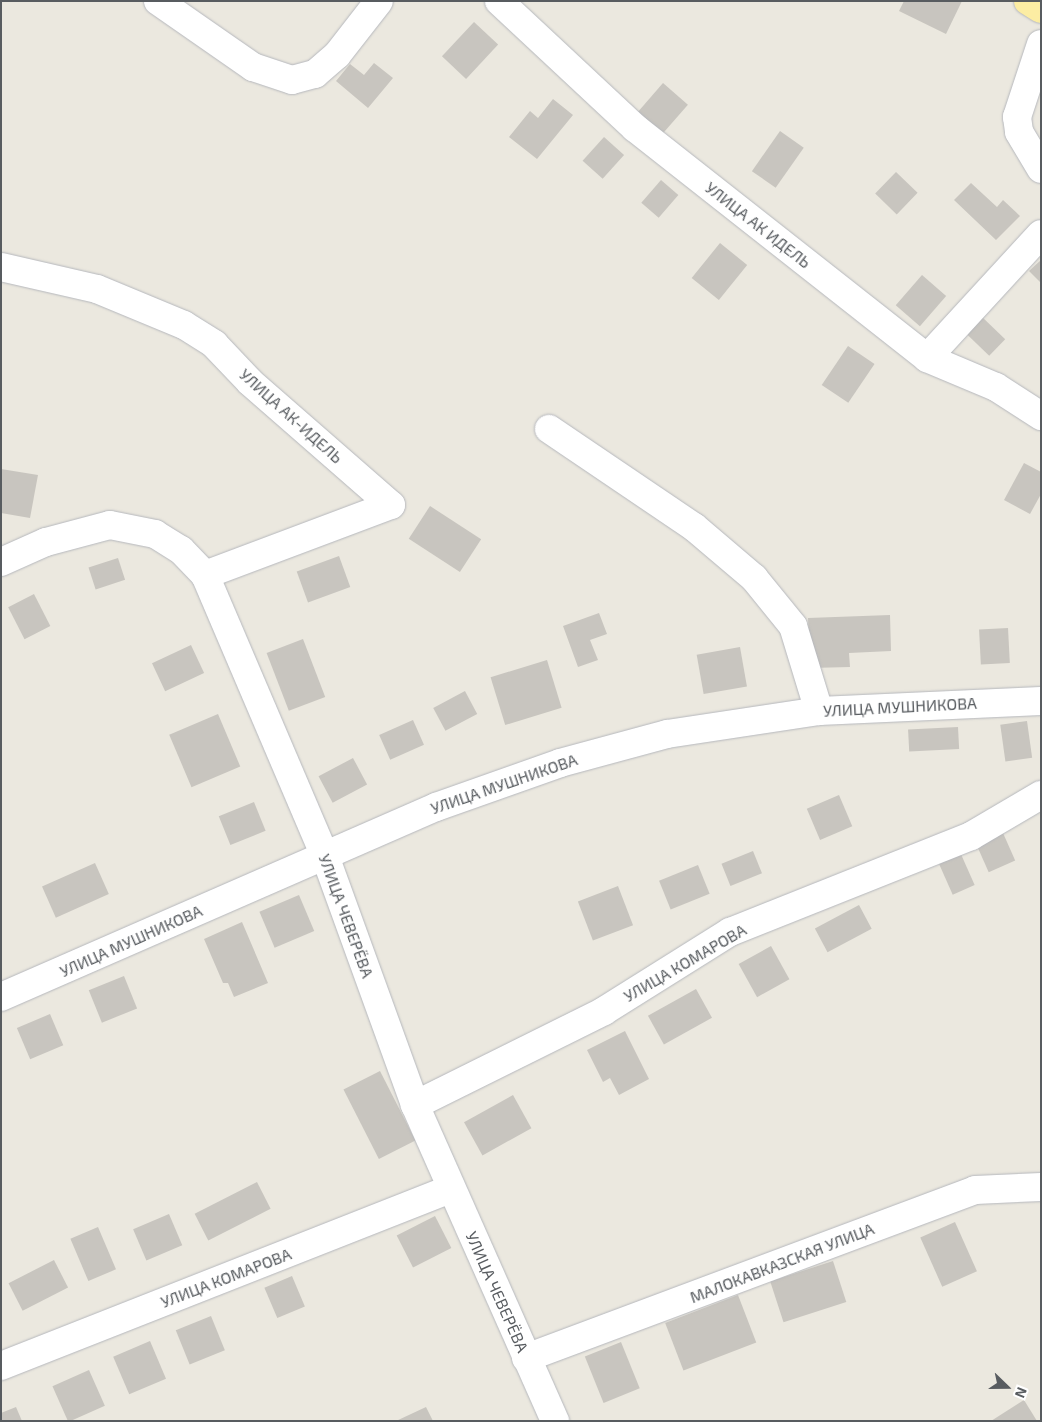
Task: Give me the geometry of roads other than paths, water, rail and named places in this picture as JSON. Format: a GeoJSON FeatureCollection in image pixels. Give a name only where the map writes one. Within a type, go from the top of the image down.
{"type":"FeatureCollection","features":[{"type":"Feature","properties":{"kind":"main road"},"geometry":{"type":"LineString","coordinates":[[1028,1],[1041,8]]}},
{"type":"Feature","properties":{"kind":"street"},"geometry":{"type":"LineString","coordinates":[[158,1],[232,55],[274,77],[292,80],[315,74],[337,55],[379,1]]}},
{"type":"Feature","properties":{"kind":"street","name":"УЛИЦА АК ИДЕЛЬ"},"geometry":{"type":"LineString","coordinates":[[499,1],[635,128],[927,358],[996,387],[1041,416]]}},
{"type":"Feature","properties":{"kind":"street"},"geometry":{"type":"LineString","coordinates":[[1041,44],[1017,117],[1019,132],[1041,169]]}},
{"type":"Feature","properties":{"kind":"street"},"geometry":{"type":"LineString","coordinates":[[927,358],[1041,234]]}},
{"type":"Feature","properties":{"kind":"street","name":"УЛИЦА АК-ИДЕЛЬ"},"geometry":{"type":"LineString","coordinates":[[1,267],[97,289],[184,325],[214,344],[250,382],[392,505],[205,575]]}},
{"type":"Feature","properties":{"kind":"street"},"geometry":{"type":"LineString","coordinates":[[549,429],[694,527],[754,578],[792,626],[819,711]]}},
{"type":"Feature","properties":{"kind":"street","name":"УЛИЦА ЧЕВЕРЁВА"},"geometry":{"type":"LineString","coordinates":[[1,562],[46,542],[110,525],[155,534],[182,550],[205,575],[324,856],[415,1105],[554,1421]]}},
{"type":"Feature","properties":{"kind":"street","name":"УЛИЦА МУШНИКОВА"},"geometry":{"type":"LineString","coordinates":[[1,997],[436,807],[560,763],[667,734],[819,711],[1041,701]]}},
{"type":"Feature","properties":{"kind":"street","name":"УЛИЦА КОМАРОВА"},"geometry":{"type":"LineString","coordinates":[[415,1105],[604,1011],[730,932],[971,836],[1041,795]]}},
{"type":"Feature","properties":{"kind":"street","name":"МАЛОКАВКАЗСКАЯ УЛИЦА"},"geometry":{"type":"LineString","coordinates":[[526,1358],[975,1190],[1041,1187]]}},
{"type":"Feature","properties":{"kind":"street","name":"УЛИЦА КОМАРОВА"},"geometry":{"type":"LineString","coordinates":[[1,1366],[451,1190]]}}]}
